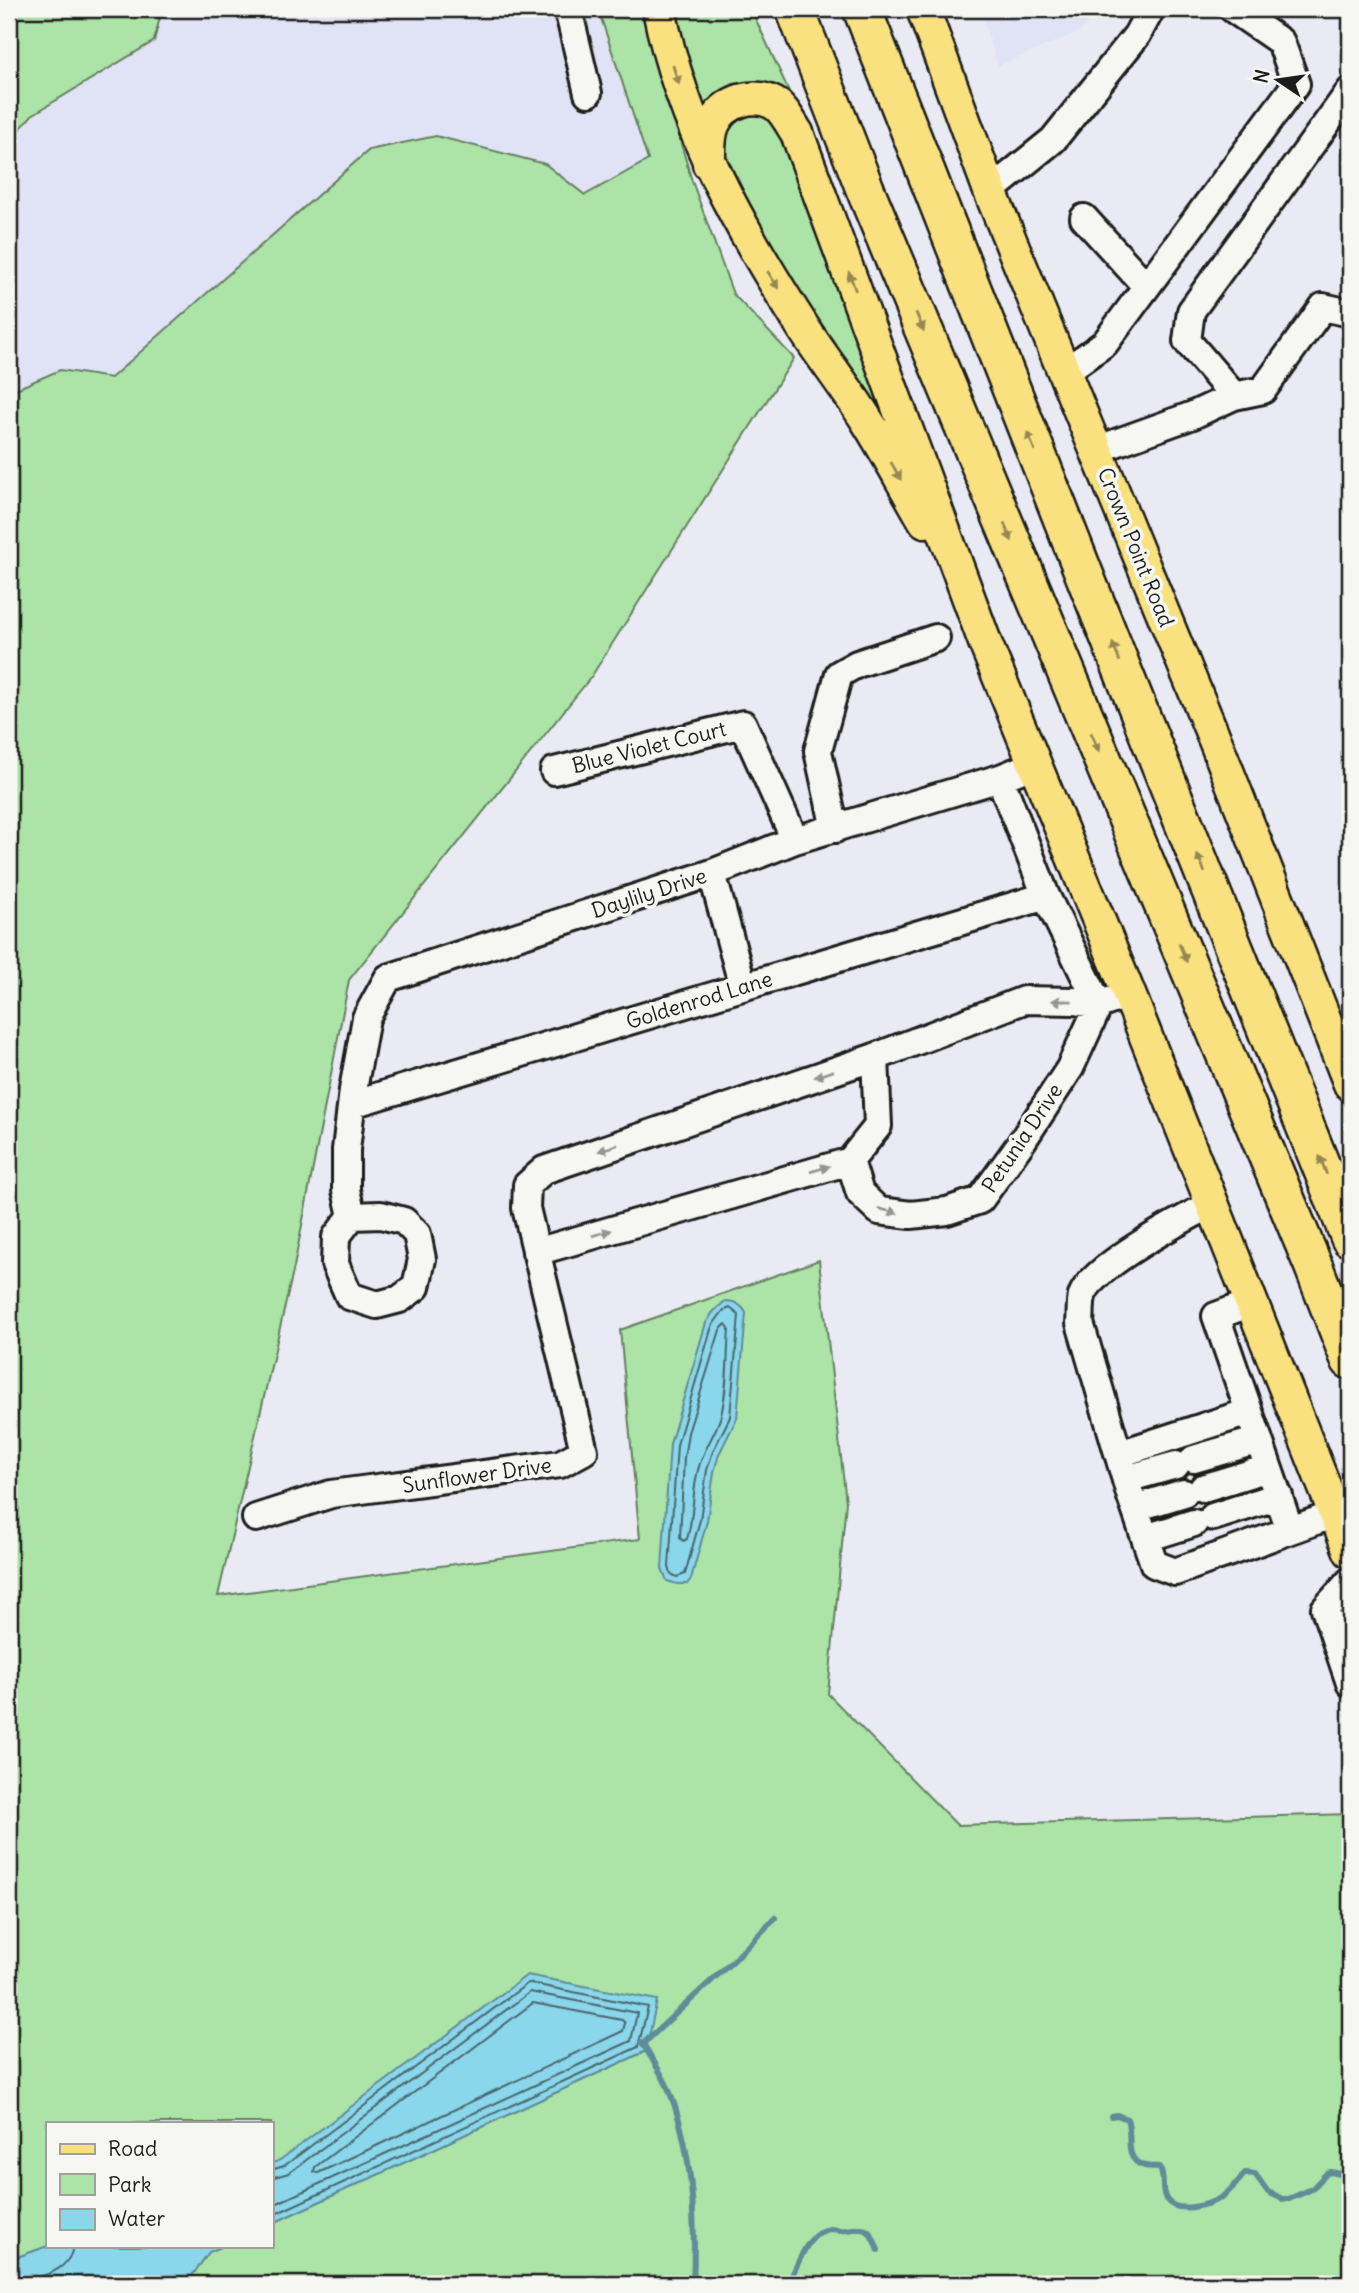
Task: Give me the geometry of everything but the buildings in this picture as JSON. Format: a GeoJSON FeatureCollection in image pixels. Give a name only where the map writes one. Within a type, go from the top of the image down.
{"type":"FeatureCollection","features":[{"type":"Feature","properties":{"kind":"highway"},"geometry":{"type":"LineString","coordinates":[[771,9],[898,270]]}},
{"type":"Feature","properties":{"kind":"highway"},"geometry":{"type":"LineString","coordinates":[[795,9],[865,190],[1313,1265],[1350,1360]]}},
{"type":"Feature","properties":{"kind":"highway"},"geometry":{"type":"LineString","coordinates":[[862,9],[1073,547],[1349,1233]]}},
{"type":"Feature","properties":{"kind":"main road"},"geometry":{"type":"LineString","coordinates":[[659,9],[674,66],[709,164],[750,243],[807,334],[867,421],[969,598]]}},
{"type":"Feature","properties":{"kind":"main road","name":"Crown Point Road"},"geometry":{"type":"LineString","coordinates":[[923,9],[990,191],[1217,746],[1350,1084]]}},
{"type":"Feature","properties":{"kind":"main road"},"geometry":{"type":"LineString","coordinates":[[709,164],[713,126],[718,116],[739,101],[760,97],[771,102],[779,107],[797,133],[969,598],[1350,1551]]}},
{"type":"Feature","properties":{"kind":"street"},"geometry":{"type":"LineString","coordinates":[[568,9],[589,93]]}},
{"type":"Feature","properties":{"kind":"street"},"geometry":{"type":"LineString","coordinates":[[990,191],[1053,140],[1137,35],[1151,9]]}},
{"type":"Feature","properties":{"kind":"street"},"geometry":{"type":"LineString","coordinates":[[1063,373],[1105,343],[1296,85],[1281,42],[1233,9]]}},
{"type":"Feature","properties":{"kind":"street"},"geometry":{"type":"LineString","coordinates":[[1234,396],[1187,341],[1191,312],[1350,91]]}},
{"type":"Feature","properties":{"kind":"street"},"geometry":{"type":"LineString","coordinates":[[1084,218],[1146,286]]}},
{"type":"Feature","properties":{"kind":"street"},"geometry":{"type":"LineString","coordinates":[[1096,450],[1193,415],[1234,396],[1263,390],[1323,307],[1350,313]]}},
{"type":"Feature","properties":{"kind":"street"},"geometry":{"type":"LineString","coordinates":[[835,829],[818,751],[839,674],[857,664],[936,638]]}},
{"type":"Feature","properties":{"kind":"street","name":"Blue Violet Court"},"geometry":{"type":"LineString","coordinates":[[554,771],[743,724],[795,840]]}},
{"type":"Feature","properties":{"kind":"street","name":"Daylily Drive"},"geometry":{"type":"LineString","coordinates":[[352,1216],[345,1190],[346,1150],[352,1104],[366,1018],[388,978],[712,873],[795,840],[1000,778],[1035,764]]}},
{"type":"Feature","properties":{"kind":"street"},"geometry":{"type":"LineString","coordinates":[[1000,778],[1046,896],[1099,1004]]}},
{"type":"Feature","properties":{"kind":"street"},"geometry":{"type":"LineString","coordinates":[[712,873],[743,987]]}},
{"type":"Feature","properties":{"kind":"street","name":"Goldenrod Lane"},"geometry":{"type":"LineString","coordinates":[[352,1104],[1046,896]]}},
{"type":"Feature","properties":{"kind":"street","name":"Sunflower Drive"},"geometry":{"type":"LineString","coordinates":[[256,1518],[331,1494],[560,1464],[583,1451],[526,1208],[527,1185],[544,1170],[875,1057],[1024,1000],[1099,1004],[1129,994]]}},
{"type":"Feature","properties":{"kind":"street","name":"Petunia Drive"},"geometry":{"type":"LineString","coordinates":[[850,1161],[860,1193],[879,1210],[911,1215],[947,1211],[980,1200],[1070,1068],[1099,1004]]}},
{"type":"Feature","properties":{"kind":"street"},"geometry":{"type":"LineString","coordinates":[[536,1252],[850,1161],[878,1126],[875,1057]]}},
{"type":"Feature","properties":{"kind":"street"},"geometry":{"type":"LineString","coordinates":[[1212,1203],[1162,1230],[1105,1268],[1082,1294],[1080,1323],[1154,1564],[1175,1572],[1335,1514]]}},
{"type":"Feature","properties":{"kind":"street"},"geometry":{"type":"LineString","coordinates":[[1251,1303],[1216,1316],[1290,1530]]}},
{"type":"Feature","properties":{"kind":"street"},"geometry":{"type":"LineString","coordinates":[[1119,1454],[1249,1412]]}},
{"type":"Feature","properties":{"kind":"street"},"geometry":{"type":"LineString","coordinates":[[1126,1479],[1259,1440]]}},
{"type":"Feature","properties":{"kind":"street"},"geometry":{"type":"LineString","coordinates":[[1135,1508],[1269,1468]]}},
{"type":"Feature","properties":{"kind":"street"},"geometry":{"type":"LineString","coordinates":[[1146,1538],[1279,1496]]}},
{"type":"Feature","properties":{"kind":"street"},"geometry":{"type":"LineString","coordinates":[[1350,1581],[1325,1609],[1350,1683]]}},
{"type":"Feature","properties":{"kind":"shaded area"},"geometry":{"type":"Polygon","coordinates":[[[162,9],[598,9],[648,160],[585,195],[545,164],[369,150],[111,378],[60,370],[9,392],[9,142],[32,115],[154,41],[162,9]]]}},
{"type":"Feature","properties":{"kind":"shaded area"},"geometry":{"type":"Polygon","coordinates":[[[980,9],[1096,9],[1081,31],[998,66],[980,9]]]}},
{"type":"Feature","properties":{"kind":"green space"},"geometry":{"type":"Polygon","coordinates":[[[9,9],[162,9],[154,41],[32,115],[9,142],[9,9]]]}},
{"type":"Feature","properties":{"kind":"green space"},"geometry":{"type":"Polygon","coordinates":[[[598,9],[641,9],[692,181],[733,294],[794,358],[591,677],[349,980],[294,1267],[218,1596],[640,1539],[620,1330],[819,1260],[846,1502],[828,1694],[957,1825],[1350,1814],[1350,2284],[186,2284],[209,2252],[218,2248],[273,2248],[273,2223],[646,2051],[273,2163],[273,2122],[46,2122],[46,2247],[9,2260],[9,392],[60,370],[111,378],[369,150],[436,136],[545,164],[585,195],[648,160],[598,9]]]}},
{"type":"Feature","properties":{"kind":"green space"},"geometry":{"type":"Polygon","coordinates":[[[671,9],[751,9],[793,100],[758,82],[733,84],[698,117],[671,9]]]}},
{"type":"Feature","properties":{"kind":"green space"},"geometry":{"type":"Polygon","coordinates":[[[745,111],[769,114],[792,148],[899,453],[806,318],[720,156],[721,130],[745,111]]]}},
{"type":"Feature","properties":{"kind":"water"},"geometry":{"type":"Polygon","coordinates":[[[725,1301],[737,1304],[746,1313],[737,1418],[719,1454],[707,1521],[691,1579],[687,1584],[677,1584],[667,1581],[662,1568],[670,1444],[706,1323],[725,1301]]]}},
{"type":"Feature","properties":{"kind":"water"},"geometry":{"type":"Polygon","coordinates":[[[527,1975],[657,2000],[646,2051],[273,2223],[273,2163],[527,1975]]]}},
{"type":"Feature","properties":{"kind":"water"},"geometry":{"type":"Polygon","coordinates":[[[46,2247],[218,2248],[209,2252],[186,2284],[9,2284],[9,2260],[46,2247]]]}},
{"type":"Feature","properties":{"kind":"waterway"},"geometry":{"type":"LineString","coordinates":[[644,2043],[775,1918]]}},
{"type":"Feature","properties":{"kind":"waterway"},"geometry":{"type":"LineString","coordinates":[[641,2043],[667,2084],[683,2137],[693,2211],[693,2284]]}},
{"type":"Feature","properties":{"kind":"waterway"},"geometry":{"type":"LineString","coordinates":[[1111,2116],[1127,2119],[1132,2157],[1144,2166],[1159,2167],[1166,2199],[1177,2207],[1193,2207],[1216,2200],[1228,2192],[1245,2173],[1255,2174],[1268,2192],[1283,2199],[1312,2189],[1327,2173],[1345,2175],[1350,2179]]}},
{"type":"Feature","properties":{"kind":"waterway"},"geometry":{"type":"LineString","coordinates":[[787,2284],[809,2243],[821,2232],[830,2229],[864,2229],[868,2231],[878,2250]]}}]}
